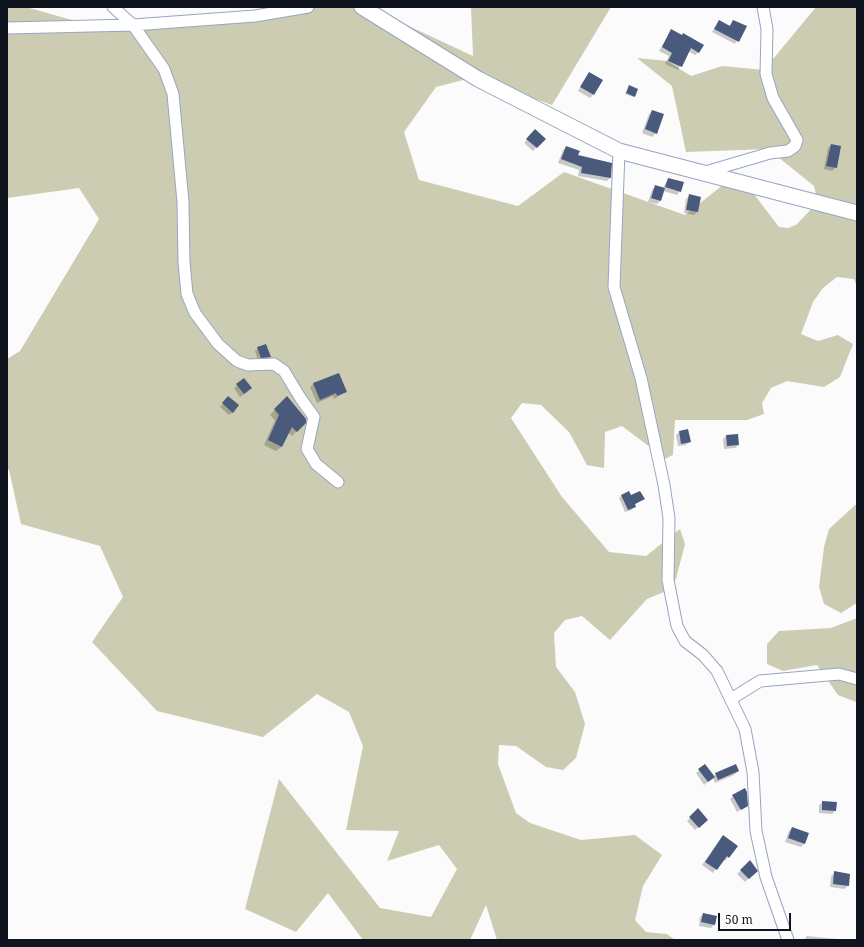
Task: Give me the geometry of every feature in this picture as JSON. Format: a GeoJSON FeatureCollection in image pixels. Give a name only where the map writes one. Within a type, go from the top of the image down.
{"type":"FeatureCollection","features":[{"type":"Feature","properties":{"kind":"street"},"geometry":{"type":"LineString","coordinates":[[113,7],[133,25],[164,69],[173,94],[183,202],[184,262],[187,294],[195,313],[218,344],[237,361],[248,365],[274,364],[284,371],[314,417],[307,450],[316,464],[338,482]]}},
{"type":"Feature","properties":{"kind":"street"},"geometry":{"type":"LineString","coordinates":[[7,28],[133,25],[255,16],[308,7]]}},
{"type":"Feature","properties":{"kind":"street"},"geometry":{"type":"LineString","coordinates":[[362,7],[478,79],[619,151],[857,213]]}},
{"type":"Feature","properties":{"kind":"street"},"geometry":{"type":"LineString","coordinates":[[702,173],[770,154],[788,151],[795,146],[797,140],[772,98],[766,74],[768,28],[763,7]]}},
{"type":"Feature","properties":{"kind":"street"},"geometry":{"type":"LineString","coordinates":[[619,151],[614,287],[641,378],[664,485],[669,518],[668,580],[678,626],[685,641],[703,656],[717,671],[745,729],[753,772],[758,839],[766,877],[788,940]]}},
{"type":"Feature","properties":{"kind":"street"},"geometry":{"type":"LineString","coordinates":[[731,699],[760,681],[839,674],[857,679]]}},
{"type":"Feature","properties":{"kind":"green space"},"geometry":{"type":"Polygon","coordinates":[[[7,7],[26,7],[86,24],[131,23],[294,7],[368,7],[473,56],[471,7],[611,7],[552,105],[475,77],[436,87],[404,132],[419,180],[518,206],[564,172],[685,215],[738,173],[779,227],[788,228],[796,225],[818,202],[814,186],[768,149],[686,152],[672,86],[637,58],[667,61],[691,76],[722,66],[764,70],[816,7],[857,7],[857,287],[854,279],[837,277],[823,288],[813,302],[801,334],[818,341],[838,335],[853,344],[840,377],[824,387],[787,381],[771,388],[762,403],[764,414],[747,420],[675,420],[673,455],[656,463],[651,448],[622,426],[605,432],[604,468],[587,465],[569,432],[541,405],[522,403],[511,418],[562,497],[609,552],[646,556],[680,529],[685,544],[676,579],[664,592],[647,599],[610,640],[582,616],[565,620],[554,633],[556,667],[575,692],[585,724],[576,758],[563,770],[546,767],[516,746],[499,745],[498,764],[516,813],[530,823],[581,840],[635,835],[662,855],[643,886],[635,920],[646,932],[667,934],[675,940],[497,940],[486,905],[470,940],[363,940],[328,893],[296,932],[245,909],[279,779],[380,908],[431,917],[457,869],[439,845],[387,861],[399,831],[346,830],[363,746],[349,712],[317,694],[263,737],[157,711],[92,642],[123,597],[100,546],[21,524],[9,470],[7,469],[7,359],[20,351],[99,219],[79,188],[7,198],[7,7]]]}},
{"type":"Feature","properties":{"kind":"green space"},"geometry":{"type":"Polygon","coordinates":[[[855,505],[857,505],[857,603],[841,613],[824,604],[819,587],[824,547],[829,529],[855,505]]]}},
{"type":"Feature","properties":{"kind":"green space"},"geometry":{"type":"Polygon","coordinates":[[[857,618],[856,702],[838,695],[817,665],[783,671],[767,664],[767,644],[779,631],[831,628],[857,618]]]}},
{"type":"Feature","properties":{"kind":"building"},"geometry":{"type":"Polygon","coordinates":[[[719,20],[730,26],[733,20],[747,26],[739,42],[714,29],[719,20]]]}},
{"type":"Feature","properties":{"kind":"building"},"geometry":{"type":"Polygon","coordinates":[[[671,29],[682,35],[683,33],[704,45],[699,53],[691,48],[682,67],[668,61],[672,53],[662,47],[671,29]]]}},
{"type":"Feature","properties":{"kind":"building"},"geometry":{"type":"Polygon","coordinates":[[[589,72],[603,80],[594,95],[580,87],[589,72]]]}},
{"type":"Feature","properties":{"kind":"building"},"geometry":{"type":"Polygon","coordinates":[[[629,85],[638,89],[635,97],[626,93],[629,85]]]}},
{"type":"Feature","properties":{"kind":"building"},"geometry":{"type":"Polygon","coordinates":[[[652,110],[664,114],[657,134],[645,129],[652,110]]]}},
{"type":"Feature","properties":{"kind":"building"},"geometry":{"type":"Polygon","coordinates":[[[535,129],[546,139],[537,148],[526,139],[535,129]]]}},
{"type":"Feature","properties":{"kind":"building"},"geometry":{"type":"Polygon","coordinates":[[[831,144],[841,146],[837,168],[826,166],[831,144]]]}},
{"type":"Feature","properties":{"kind":"building"},"geometry":{"type":"Polygon","coordinates":[[[566,146],[580,151],[578,155],[612,163],[611,178],[581,173],[582,167],[561,159],[566,146]]]}},
{"type":"Feature","properties":{"kind":"building"},"geometry":{"type":"Polygon","coordinates":[[[668,178],[684,182],[681,192],[665,187],[668,178]]]}},
{"type":"Feature","properties":{"kind":"building"},"geometry":{"type":"Polygon","coordinates":[[[655,185],[665,188],[661,201],[651,198],[655,185]]]}},
{"type":"Feature","properties":{"kind":"building"},"geometry":{"type":"Polygon","coordinates":[[[689,194],[701,197],[698,212],[686,210],[689,194]]]}},
{"type":"Feature","properties":{"kind":"building"},"geometry":{"type":"Polygon","coordinates":[[[266,344],[271,357],[261,358],[257,347],[266,344]]]}},
{"type":"Feature","properties":{"kind":"building"},"geometry":{"type":"Polygon","coordinates":[[[339,373],[347,392],[337,396],[336,393],[320,400],[313,383],[339,373]]]}},
{"type":"Feature","properties":{"kind":"building"},"geometry":{"type":"Polygon","coordinates":[[[244,378],[252,388],[244,394],[236,384],[244,378]]]}},
{"type":"Feature","properties":{"kind":"building"},"geometry":{"type":"Polygon","coordinates":[[[228,396],[239,405],[233,413],[222,403],[228,396]]]}},
{"type":"Feature","properties":{"kind":"building"},"geometry":{"type":"Polygon","coordinates":[[[287,396],[306,419],[306,423],[297,432],[292,427],[282,447],[268,440],[279,415],[274,409],[287,396]]]}},
{"type":"Feature","properties":{"kind":"building"},"geometry":{"type":"Polygon","coordinates":[[[688,429],[691,442],[681,444],[679,431],[688,429]]]}},
{"type":"Feature","properties":{"kind":"building"},"geometry":{"type":"Polygon","coordinates":[[[738,434],[739,445],[727,446],[726,435],[738,434]]]}},
{"type":"Feature","properties":{"kind":"building"},"geometry":{"type":"Polygon","coordinates":[[[629,491],[631,495],[640,491],[645,499],[635,504],[636,507],[628,510],[621,495],[629,491]]]}},
{"type":"Feature","properties":{"kind":"building"},"geometry":{"type":"Polygon","coordinates":[[[705,764],[715,777],[708,782],[698,769],[705,764]]]}},
{"type":"Feature","properties":{"kind":"building"},"geometry":{"type":"Polygon","coordinates":[[[736,764],[739,771],[718,780],[715,773],[736,764]]]}},
{"type":"Feature","properties":{"kind":"building"},"geometry":{"type":"Polygon","coordinates":[[[745,788],[747,792],[748,806],[741,810],[732,795],[745,788]]]}},
{"type":"Feature","properties":{"kind":"building"},"geometry":{"type":"Polygon","coordinates":[[[822,801],[837,802],[836,811],[822,810],[822,801]]]}},
{"type":"Feature","properties":{"kind":"building"},"geometry":{"type":"Polygon","coordinates":[[[698,808],[708,820],[699,828],[689,817],[698,808]]]}},
{"type":"Feature","properties":{"kind":"building"},"geometry":{"type":"Polygon","coordinates":[[[792,827],[809,833],[805,844],[788,838],[792,827]]]}},
{"type":"Feature","properties":{"kind":"building"},"geometry":{"type":"Polygon","coordinates":[[[723,835],[738,846],[729,858],[727,856],[717,870],[705,862],[723,835]]]}},
{"type":"Feature","properties":{"kind":"building"},"geometry":{"type":"Polygon","coordinates":[[[750,860],[758,871],[749,879],[740,870],[750,860]]]}},
{"type":"Feature","properties":{"kind":"building"},"geometry":{"type":"Polygon","coordinates":[[[834,871],[850,874],[849,886],[833,884],[834,871]]]}},
{"type":"Feature","properties":{"kind":"building"},"geometry":{"type":"Polygon","coordinates":[[[703,913],[717,916],[715,925],[701,922],[703,913]]]}}]}
